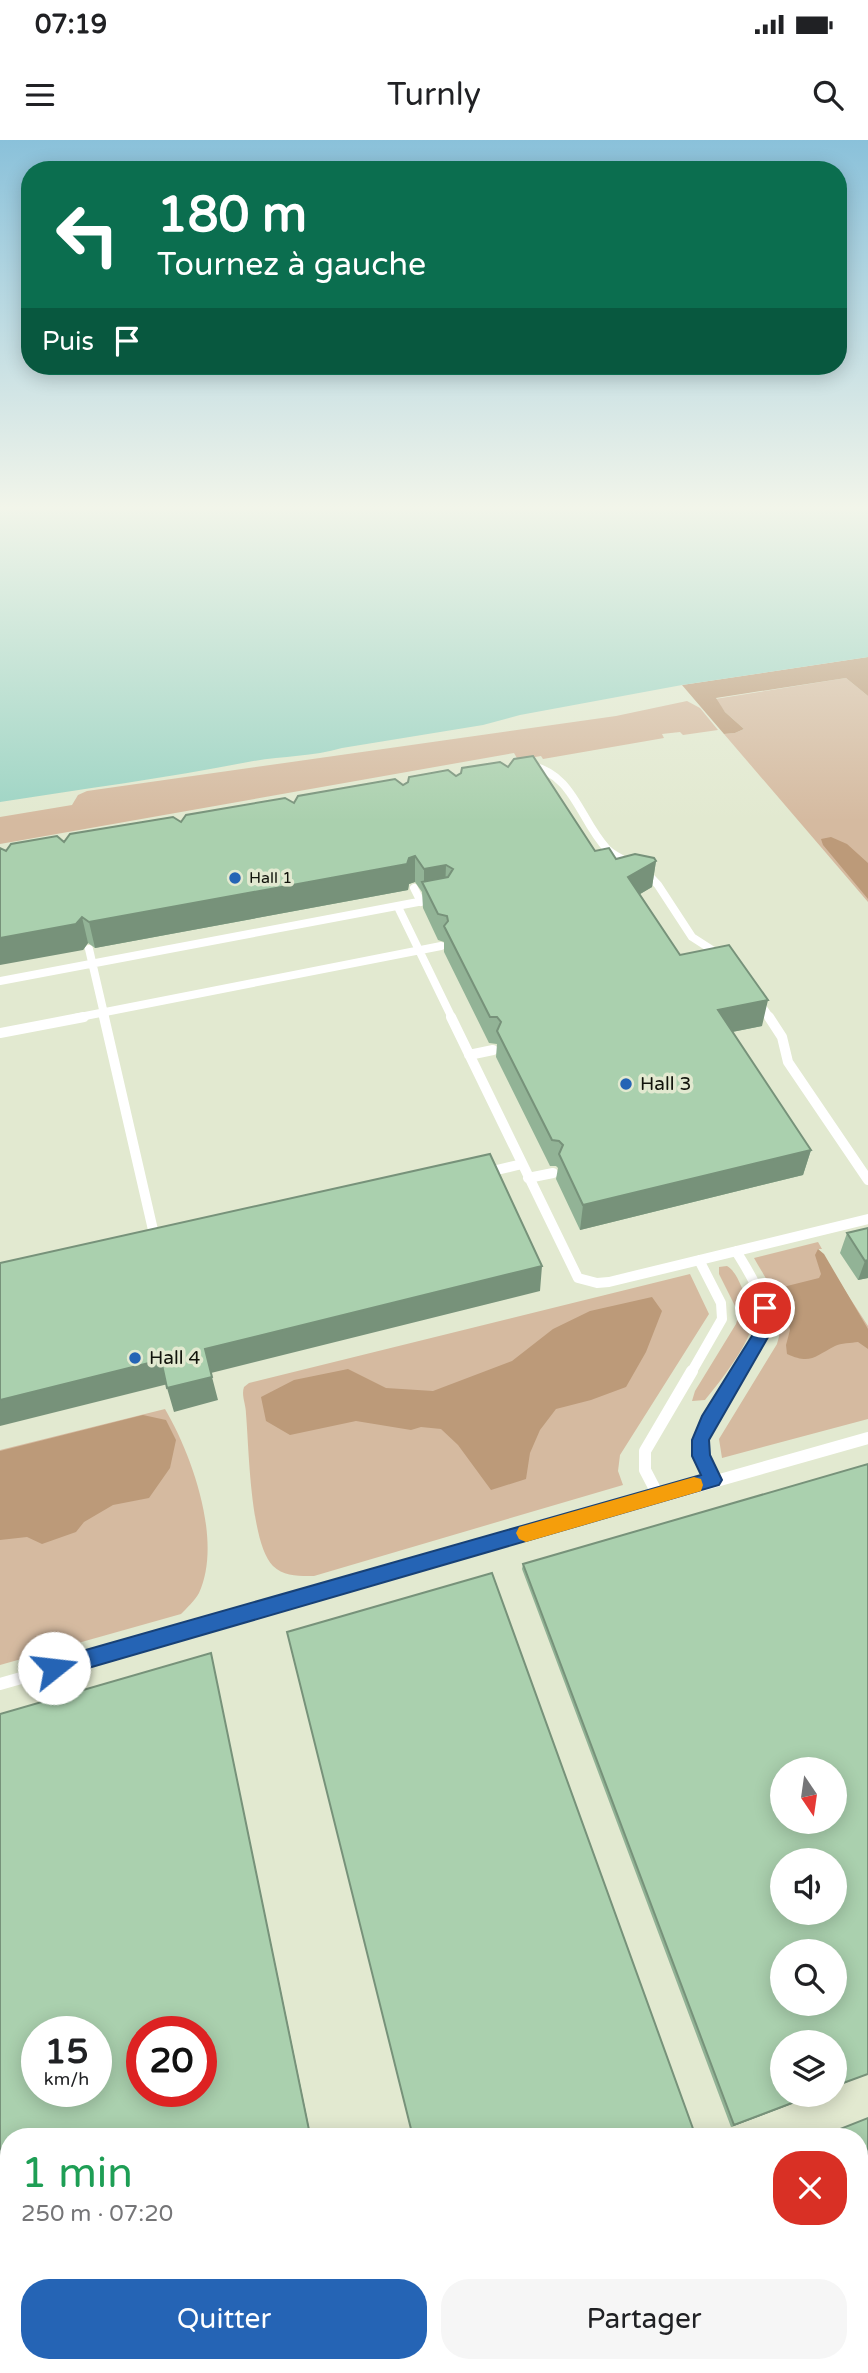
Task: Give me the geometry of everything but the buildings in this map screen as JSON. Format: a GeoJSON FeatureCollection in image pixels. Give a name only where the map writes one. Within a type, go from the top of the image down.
{"type":"FeatureCollection","features":[{"type":"Feature","properties":{"kind":"lane"},"geometry":{"type":"LineString","coordinates":[[523,766],[539,766],[558,775],[607,849],[654,877],[694,939],[728,959]]}},
{"type":"Feature","properties":{"kind":"lane"},"geometry":{"type":"LineString","coordinates":[[414,888],[421,902]]}},
{"type":"Feature","properties":{"kind":"lane"},"geometry":{"type":"LineString","coordinates":[[0,981],[446,897]]}},
{"type":"Feature","properties":{"kind":"lane"},"geometry":{"type":"LineString","coordinates":[[398,906],[578,1278],[597,1283],[610,1282],[863,1220],[868,1211]]}},
{"type":"Feature","properties":{"kind":"lane"},"geometry":{"type":"LineString","coordinates":[[0,1033],[442,946]]}},
{"type":"Feature","properties":{"kind":"lane"},"geometry":{"type":"LineString","coordinates":[[89,949],[158,1248]]}},
{"type":"Feature","properties":{"kind":"lane"},"geometry":{"type":"LineString","coordinates":[[752,991],[778,1028],[788,1062],[868,1180]]}},
{"type":"Feature","properties":{"kind":"lane"},"geometry":{"type":"LineString","coordinates":[[469,1055],[492,1050]]}},
{"type":"Feature","properties":{"kind":"lane"},"geometry":{"type":"LineString","coordinates":[[468,1177],[522,1164]]}},
{"type":"Feature","properties":{"kind":"lane"},"geometry":{"type":"LineString","coordinates":[[528,1178],[553,1173]]}},
{"type":"Feature","properties":{"kind":"lane"},"geometry":{"type":"LineString","coordinates":[[145,1251],[171,1245]]}},
{"type":"Feature","properties":{"kind":"lane"},"geometry":{"type":"LineString","coordinates":[[713,1480],[701,1456],[701,1440],[708,1422],[763,1332],[765,1320],[765,1308],[760,1296],[736,1251]]}},
{"type":"Feature","properties":{"kind":"lane"},"geometry":{"type":"LineString","coordinates":[[658,1495],[645,1470],[645,1451],[722,1319],[721,1303],[699,1260]]}},
{"type":"Feature","properties":{"kind":"lane"},"geometry":{"type":"LineString","coordinates":[[0,1684],[658,1495],[868,1438]]}},
{"type":"Feature","properties":{"kind":"shaded area"},"geometry":{"type":"Polygon","coordinates":[[[868,657],[868,696],[846,678],[716,698],[725,712],[744,729],[735,733],[724,734],[682,685],[868,657]]]}},
{"type":"Feature","properties":{"kind":"shaded area"},"geometry":{"type":"Polygon","coordinates":[[[846,678],[868,696],[868,902],[724,734],[744,729],[715,699],[846,678]]]}},
{"type":"Feature","properties":{"kind":"shaded area"},"geometry":{"type":"Polygon","coordinates":[[[687,701],[700,708],[718,730],[683,735],[680,732],[662,734],[664,738],[543,759],[541,756],[518,760],[514,753],[0,844],[0,817],[72,805],[78,795],[87,791],[616,716],[687,701]]]}},
{"type":"Feature","properties":{"kind":"shaded area"},"geometry":{"type":"Polygon","coordinates":[[[831,837],[847,844],[868,863],[868,899],[823,845],[821,839],[831,837]]]}},
{"type":"Feature","properties":{"kind":"shaded area"},"geometry":{"type":"Polygon","coordinates":[[[818,1242],[822,1249],[818,1249],[868,1326],[868,1419],[722,1458],[719,1439],[777,1344],[780,1331],[776,1299],[754,1258],[818,1242]]]}},
{"type":"Feature","properties":{"kind":"shaded area"},"geometry":{"type":"Polygon","coordinates":[[[818,1249],[824,1254],[868,1329],[868,1349],[858,1342],[837,1345],[807,1359],[787,1354],[786,1345],[790,1330],[781,1293],[783,1287],[819,1278],[821,1274],[815,1255],[818,1249]]]}},
{"type":"Feature","properties":{"kind":"shaded area"},"geometry":{"type":"Polygon","coordinates":[[[727,1266],[736,1276],[749,1303],[753,1315],[752,1328],[734,1361],[705,1400],[692,1401],[695,1391],[736,1324],[739,1314],[719,1274],[719,1267],[727,1266]]]}},
{"type":"Feature","properties":{"kind":"shaded area"},"geometry":{"type":"Polygon","coordinates":[[[690,1274],[709,1314],[620,1455],[618,1471],[623,1485],[314,1576],[287,1574],[273,1566],[265,1554],[260,1537],[252,1494],[243,1394],[244,1387],[249,1383],[690,1274]]]}},
{"type":"Feature","properties":{"kind":"shaded area"},"geometry":{"type":"Polygon","coordinates":[[[652,1297],[662,1311],[646,1352],[626,1387],[556,1409],[540,1430],[530,1453],[526,1479],[491,1490],[458,1445],[441,1429],[421,1427],[411,1430],[356,1421],[290,1435],[266,1421],[261,1397],[294,1380],[348,1369],[386,1388],[433,1391],[512,1361],[553,1329],[590,1311],[652,1297]]]}},
{"type":"Feature","properties":{"kind":"shaded area"},"geometry":{"type":"Polygon","coordinates":[[[165,1409],[194,1474],[206,1524],[206,1572],[199,1593],[181,1614],[0,1665],[0,1450],[165,1409]]]}},
{"type":"Feature","properties":{"kind":"shaded area"},"geometry":{"type":"Polygon","coordinates":[[[143,1415],[166,1420],[176,1440],[170,1468],[149,1498],[113,1505],[84,1522],[76,1532],[42,1544],[27,1537],[0,1540],[0,1451],[143,1415]]]}},
{"type":"Feature","properties":{"kind":"water"},"geometry":{"type":"Polygon","coordinates":[[[0,612],[868,612],[868,657],[682,685],[520,715],[483,725],[319,753],[0,802],[0,612]]]}},
{"type":"Feature","properties":{"kind":"slow traffic"},"geometry":{"type":"LineString","coordinates":[[526,1533],[694,1485]]}},
{"type":"Feature","properties":{"kind":"place","name":"Hall 1"},"geometry":{"type":"Point","coordinates":[235,878]}},
{"type":"Feature","properties":{"kind":"place","name":"Hall 3"},"geometry":{"type":"Point","coordinates":[626,1084]}},
{"type":"Feature","properties":{"kind":"place","name":"Hall 4"},"geometry":{"type":"Point","coordinates":[135,1358]}},
{"type":"Feature","properties":{"kind":"route"},"geometry":{"type":"LineString","coordinates":[[54,1668],[713,1480],[701,1456],[701,1440],[708,1422],[763,1332],[765,1308]]}}]}
